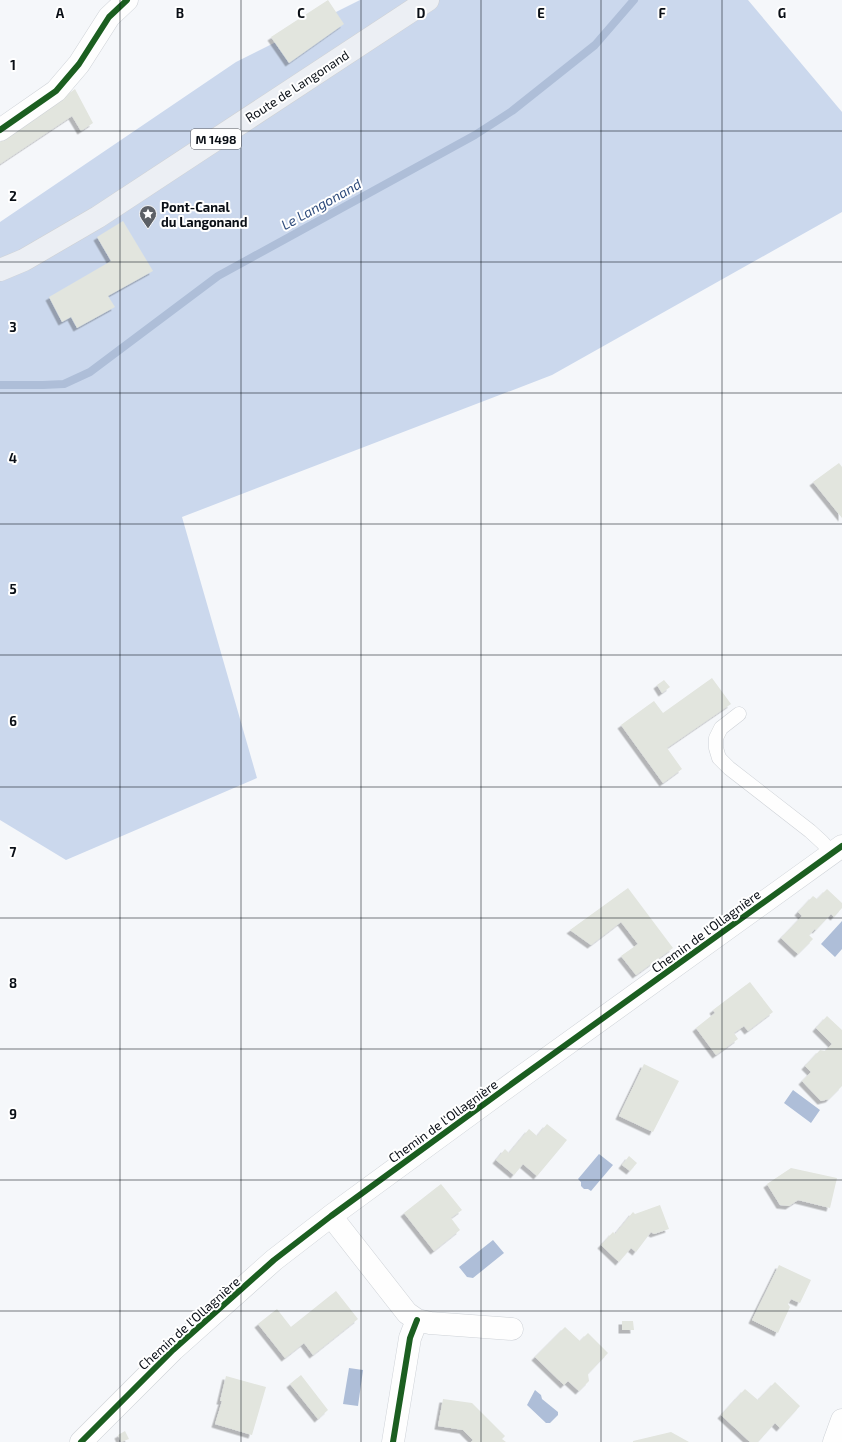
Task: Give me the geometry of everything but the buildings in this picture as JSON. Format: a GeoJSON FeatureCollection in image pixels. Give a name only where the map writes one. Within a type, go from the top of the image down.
{"type":"FeatureCollection","features":[{"type":"Feature","properties":{"kind":"main road","name":"Route de Langonand"},"geometry":{"type":"LineString","coordinates":[[0,270],[24,260],[98,218],[428,0]]}},
{"type":"Feature","properties":{"kind":"street"},"geometry":{"type":"LineString","coordinates":[[0,130],[56,91],[80,64],[109,17],[127,0]]}},
{"type":"Feature","properties":{"kind":"street","name":"Chemin de l'Ollagnière"},"geometry":{"type":"LineString","coordinates":[[80,1442],[173,1350],[274,1260],[517,1080],[837,850]]}},
{"type":"Feature","properties":{"kind":"street"},"geometry":{"type":"LineString","coordinates":[[332,1216],[407,1313],[417,1320],[430,1323],[512,1329]]}},
{"type":"Feature","properties":{"kind":"street"},"geometry":{"type":"LineString","coordinates":[[393,1442],[410,1338],[417,1320]]}},
{"type":"Feature","properties":{"kind":"street"},"geometry":{"type":"LineString","coordinates":[[834,1442],[842,1420]]}},
{"type":"Feature","properties":{"kind":"lane"},"geometry":{"type":"LineString","coordinates":[[739,714],[721,728],[716,738],[716,748],[719,758],[729,768],[822,842],[837,850]]}},
{"type":"Feature","properties":{"kind":"shaded area"},"geometry":{"type":"Polygon","coordinates":[[[360,0],[748,0],[842,112],[842,212],[552,375],[182,517],[257,778],[66,860],[0,820],[0,222],[236,62],[360,0]]]}},
{"type":"Feature","properties":{"kind":"shaded area"},"geometry":{"type":"Polygon","coordinates":[[[842,921],[842,949],[835,957],[821,944],[842,921]]]}},
{"type":"Feature","properties":{"kind":"shaded area"},"geometry":{"type":"Polygon","coordinates":[[[793,1090],[820,1110],[811,1123],[784,1103],[793,1090]]]}},
{"type":"Feature","properties":{"kind":"shaded area"},"geometry":{"type":"Polygon","coordinates":[[[599,1154],[613,1165],[591,1191],[584,1189],[578,1179],[599,1154]]]}},
{"type":"Feature","properties":{"kind":"shaded area"},"geometry":{"type":"Polygon","coordinates":[[[493,1240],[504,1253],[473,1278],[467,1277],[459,1267],[493,1240]]]}},
{"type":"Feature","properties":{"kind":"shaded area"},"geometry":{"type":"Polygon","coordinates":[[[349,1368],[363,1370],[358,1406],[343,1404],[349,1368]]]}},
{"type":"Feature","properties":{"kind":"shaded area"},"geometry":{"type":"Polygon","coordinates":[[[535,1390],[541,1395],[542,1399],[558,1412],[558,1415],[550,1423],[546,1423],[527,1405],[535,1390]]]}},
{"type":"Feature","properties":{"kind":"waterway","name":"Le Langonand"},"geometry":{"type":"LineString","coordinates":[[0,385],[64,384],[90,372],[218,276],[475,135],[512,111],[595,45],[634,0]]}},
{"type":"Feature","properties":{"kind":"cycle path"},"geometry":{"type":"LineString","coordinates":[[0,130],[56,91],[79,64],[109,17],[127,0]]}},
{"type":"Feature","properties":{"kind":"cycle path"},"geometry":{"type":"LineString","coordinates":[[81,1442],[173,1350],[274,1260],[331,1216],[517,1080],[842,846]]}},
{"type":"Feature","properties":{"kind":"cycle path"},"geometry":{"type":"LineString","coordinates":[[393,1442],[410,1338],[417,1320]]}},
{"type":"Feature","properties":{"kind":"place","name":"Pont-Canal du Langonand"},"geometry":{"type":"Point","coordinates":[148,229]}}]}
